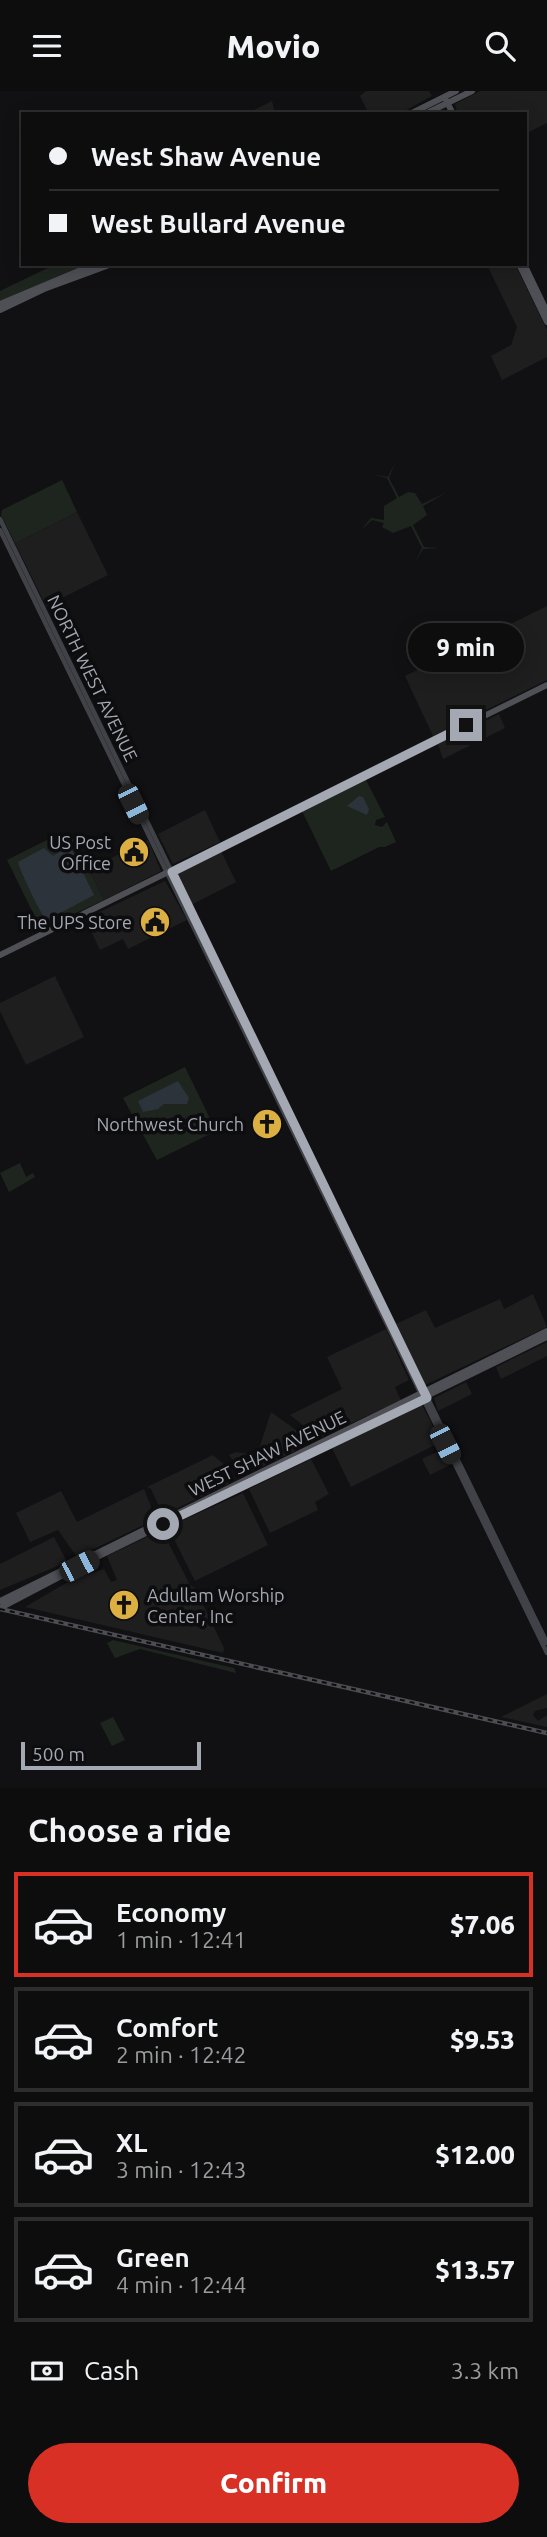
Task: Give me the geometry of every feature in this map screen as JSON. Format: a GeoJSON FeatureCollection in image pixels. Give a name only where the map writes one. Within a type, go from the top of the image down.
{"type":"FeatureCollection","features":[{"type":"Feature","properties":{"kind":"main road"},"geometry":{"type":"LineString","coordinates":[[435,91],[443,99]]}},
{"type":"Feature","properties":{"kind":"main road"},"geometry":{"type":"LineString","coordinates":[[414,112],[456,91]]}},
{"type":"Feature","properties":{"kind":"main road"},"geometry":{"type":"LineString","coordinates":[[427,112],[443,99],[472,91]]}},
{"type":"Feature","properties":{"kind":"main road"},"geometry":{"type":"LineString","coordinates":[[0,304],[90,266]]}},
{"type":"Feature","properties":{"kind":"main road"},"geometry":{"type":"LineString","coordinates":[[0,310],[44,289],[107,266]]}},
{"type":"Feature","properties":{"kind":"main road"},"geometry":{"type":"LineString","coordinates":[[521,266],[547,322]]}},
{"type":"Feature","properties":{"kind":"main road"},"geometry":{"type":"LineString","coordinates":[[522,266],[547,312]]}},
{"type":"Feature","properties":{"kind":"main road","name":"NORTH WEST AVENUE"},"geometry":{"type":"LineString","coordinates":[[0,519],[195,931],[371,1292],[547,1643]]}},
{"type":"Feature","properties":{"kind":"main road","name":"NORTH WEST AVENUE"},"geometry":{"type":"LineString","coordinates":[[0,530],[404,1349],[445,1444],[547,1653]]}},
{"type":"Feature","properties":{"kind":"main road"},"geometry":{"type":"LineString","coordinates":[[0,955],[547,685]]}},
{"type":"Feature","properties":{"kind":"main road"},"geometry":{"type":"LineString","coordinates":[[195,931],[218,968]]}},
{"type":"Feature","properties":{"kind":"main road"},"geometry":{"type":"LineString","coordinates":[[371,1292],[385,1312]]}},
{"type":"Feature","properties":{"kind":"main road"},"geometry":{"type":"LineString","coordinates":[[489,1363],[547,1331]]}},
{"type":"Feature","properties":{"kind":"main road"},"geometry":{"type":"LineString","coordinates":[[391,1332],[404,1349]]}},
{"type":"Feature","properties":{"kind":"main road","name":"WEST SHAW AVENUE"},"geometry":{"type":"LineString","coordinates":[[162,1523],[195,1504],[373,1424],[489,1363],[547,1337]]}},
{"type":"Feature","properties":{"kind":"main road","name":"WEST SHAW AVENUE"},"geometry":{"type":"LineString","coordinates":[[0,1601],[297,1461],[330,1438],[463,1379],[489,1363]]}},
{"type":"Feature","properties":{"kind":"main road"},"geometry":{"type":"LineString","coordinates":[[373,1424],[379,1414]]}},
{"type":"Feature","properties":{"kind":"main road"},"geometry":{"type":"LineString","coordinates":[[341,1439],[362,1422]]}},
{"type":"Feature","properties":{"kind":"main road"},"geometry":{"type":"LineString","coordinates":[[445,1444],[461,1467]]}},
{"type":"Feature","properties":{"kind":"main road"},"geometry":{"type":"LineString","coordinates":[[0,1608],[127,1539]]}},
{"type":"Feature","properties":{"kind":"shaded area"},"geometry":{"type":"Polygon","coordinates":[[[366,91],[429,91],[432,96],[403,112],[368,112],[360,96],[366,91]]]}},
{"type":"Feature","properties":{"kind":"shaded area"},"geometry":{"type":"Polygon","coordinates":[[[480,91],[547,91],[547,123],[527,133],[527,112],[457,112],[455,104],[480,91]]]}},
{"type":"Feature","properties":{"kind":"shaded area"},"geometry":{"type":"Polygon","coordinates":[[[272,101],[275,112],[250,112],[272,101]]]}},
{"type":"Feature","properties":{"kind":"shaded area"},"geometry":{"type":"Polygon","coordinates":[[[52,266],[82,266],[0,301],[0,291],[52,266]]]}},
{"type":"Feature","properties":{"kind":"shaded area"},"geometry":{"type":"Polygon","coordinates":[[[487,266],[516,266],[547,330],[547,357],[502,380],[491,356],[511,345],[517,327],[487,266]]]}},
{"type":"Feature","properties":{"kind":"shaded area"},"geometry":{"type":"Polygon","coordinates":[[[396,461],[389,478],[399,497],[408,492],[415,493],[422,504],[447,492],[423,506],[427,515],[413,525],[424,547],[439,548],[423,549],[415,562],[422,548],[411,526],[393,533],[382,527],[384,523],[372,520],[361,530],[371,518],[384,520],[384,506],[397,498],[387,478],[372,474],[388,477],[396,461]]]}},
{"type":"Feature","properties":{"kind":"shaded area"},"geometry":{"type":"Polygon","coordinates":[[[62,480],[77,512],[15,543],[1,515],[2,510],[62,480]]]}},
{"type":"Feature","properties":{"kind":"shaded area"},"geometry":{"type":"Polygon","coordinates":[[[77,512],[108,575],[46,606],[15,543],[77,512]]]}},
{"type":"Feature","properties":{"kind":"shaded area"},"geometry":{"type":"Polygon","coordinates":[[[547,606],[547,680],[433,736],[405,676],[547,606]]]}},
{"type":"Feature","properties":{"kind":"shaded area"},"geometry":{"type":"Polygon","coordinates":[[[499,714],[505,728],[443,759],[438,744],[499,714]]]}},
{"type":"Feature","properties":{"kind":"shaded area"},"geometry":{"type":"Polygon","coordinates":[[[366,780],[385,817],[376,820],[375,825],[382,827],[387,822],[396,842],[379,847],[331,871],[302,811],[366,780]]]}},
{"type":"Feature","properties":{"kind":"shaded area"},"geometry":{"type":"Polygon","coordinates":[[[359,796],[363,797],[369,809],[367,815],[347,806],[359,796]]]}},
{"type":"Feature","properties":{"kind":"shaded area"},"geometry":{"type":"Polygon","coordinates":[[[205,810],[220,842],[173,864],[158,834],[205,810]]]}},
{"type":"Feature","properties":{"kind":"shaded area"},"geometry":{"type":"Polygon","coordinates":[[[73,837],[104,900],[41,929],[7,860],[51,838],[55,846],[73,837]]]}},
{"type":"Feature","properties":{"kind":"shaded area"},"geometry":{"type":"Polygon","coordinates":[[[148,840],[161,871],[104,900],[89,869],[148,840]]]}},
{"type":"Feature","properties":{"kind":"shaded area"},"geometry":{"type":"Polygon","coordinates":[[[44,848],[53,856],[64,849],[72,850],[94,895],[51,918],[44,917],[18,862],[44,848]]]}},
{"type":"Feature","properties":{"kind":"shaded area"},"geometry":{"type":"Polygon","coordinates":[[[221,851],[236,882],[191,905],[178,874],[221,851]]]}},
{"type":"Feature","properties":{"kind":"shaded area"},"geometry":{"type":"Polygon","coordinates":[[[165,881],[187,920],[128,949],[123,939],[100,950],[85,919],[165,881]]]}},
{"type":"Feature","properties":{"kind":"shaded area"},"geometry":{"type":"Polygon","coordinates":[[[55,976],[84,1037],[26,1065],[0,1011],[0,1003],[55,976]]]}},
{"type":"Feature","properties":{"kind":"shaded area"},"geometry":{"type":"Polygon","coordinates":[[[185,1067],[216,1131],[157,1160],[123,1098],[185,1067]]]}},
{"type":"Feature","properties":{"kind":"shaded area"},"geometry":{"type":"Polygon","coordinates":[[[178,1081],[189,1098],[187,1104],[164,1104],[158,1109],[143,1112],[138,1101],[178,1081]]]}},
{"type":"Feature","properties":{"kind":"shaded area"},"geometry":{"type":"Polygon","coordinates":[[[20,1163],[26,1177],[33,1173],[35,1177],[9,1192],[0,1173],[20,1163]]]}},
{"type":"Feature","properties":{"kind":"shaded area"},"geometry":{"type":"Polygon","coordinates":[[[533,1294],[547,1327],[425,1385],[396,1324],[426,1310],[435,1328],[500,1299],[504,1309],[533,1294]]]}},
{"type":"Feature","properties":{"kind":"shaded area"},"geometry":{"type":"Polygon","coordinates":[[[386,1329],[409,1380],[395,1387],[401,1400],[313,1441],[304,1426],[290,1415],[342,1389],[327,1357],[386,1329]]]}},
{"type":"Feature","properties":{"kind":"shaded area"},"geometry":{"type":"Polygon","coordinates":[[[547,1342],[547,1356],[501,1379],[496,1367],[547,1342]]]}},
{"type":"Feature","properties":{"kind":"shaded area"},"geometry":{"type":"Polygon","coordinates":[[[466,1382],[472,1394],[438,1411],[434,1398],[466,1382]]]}},
{"type":"Feature","properties":{"kind":"shaded area"},"geometry":{"type":"Polygon","coordinates":[[[422,1405],[441,1442],[351,1487],[332,1448],[422,1405]]]}},
{"type":"Feature","properties":{"kind":"shaded area"},"geometry":{"type":"Polygon","coordinates":[[[271,1412],[296,1430],[305,1446],[244,1475],[229,1455],[236,1452],[260,1456],[259,1449],[271,1412]]]}},
{"type":"Feature","properties":{"kind":"shaded area"},"geometry":{"type":"Polygon","coordinates":[[[443,1449],[449,1459],[448,1466],[430,1475],[422,1459],[443,1449]]]}},
{"type":"Feature","properties":{"kind":"shaded area"},"geometry":{"type":"Polygon","coordinates":[[[213,1455],[228,1468],[234,1481],[163,1515],[151,1489],[147,1487],[213,1455]]]}},
{"type":"Feature","properties":{"kind":"shaded area"},"geometry":{"type":"Polygon","coordinates":[[[311,1459],[329,1494],[315,1502],[318,1510],[270,1533],[249,1489],[311,1459]]]}},
{"type":"Feature","properties":{"kind":"shaded area"},"geometry":{"type":"Polygon","coordinates":[[[144,1489],[156,1519],[77,1557],[58,1530],[30,1542],[16,1513],[61,1491],[77,1522],[144,1489]]]}},
{"type":"Feature","properties":{"kind":"shaded area"},"geometry":{"type":"Polygon","coordinates":[[[243,1493],[268,1545],[195,1581],[168,1527],[243,1493]]]}},
{"type":"Feature","properties":{"kind":"shaded area"},"geometry":{"type":"Polygon","coordinates":[[[162,1530],[190,1585],[195,1588],[224,1648],[223,1653],[25,1607],[73,1579],[104,1569],[111,1582],[117,1580],[107,1556],[162,1530]]]}},
{"type":"Feature","properties":{"kind":"shaded area"},"geometry":{"type":"Polygon","coordinates":[[[54,1537],[67,1562],[0,1590],[0,1564],[54,1537]]]}},
{"type":"Feature","properties":{"kind":"shaded area"},"geometry":{"type":"Polygon","coordinates":[[[113,1640],[234,1668],[236,1673],[140,1649],[115,1658],[107,1643],[113,1640]]]}},
{"type":"Feature","properties":{"kind":"shaded area"},"geometry":{"type":"Polygon","coordinates":[[[547,1694],[547,1708],[535,1711],[533,1715],[538,1721],[547,1715],[547,1727],[501,1717],[547,1694]]]}},
{"type":"Feature","properties":{"kind":"shaded area"},"geometry":{"type":"Polygon","coordinates":[[[113,1717],[125,1740],[112,1746],[100,1723],[113,1717]]]}},
{"type":"Feature","properties":{"kind":"railway"},"geometry":{"type":"LineString","coordinates":[[0,1609],[547,1733]]}},
{"type":"Feature","properties":{"kind":"place","name":"US Post Office"},"geometry":{"type":"Point","coordinates":[134,852]}},
{"type":"Feature","properties":{"kind":"place","name":"The UPS Store"},"geometry":{"type":"Point","coordinates":[155,922]}},
{"type":"Feature","properties":{"kind":"place","name":"Northwest Church"},"geometry":{"type":"Point","coordinates":[267,1124]}},
{"type":"Feature","properties":{"kind":"place","name":"Adullam Worship Center, Inc"},"geometry":{"type":"Point","coordinates":[124,1605]}},
{"type":"Feature","properties":{"kind":"route"},"geometry":{"type":"LineString","coordinates":[[163,1524],[427,1398],[172,872],[466,725]]}}]}
